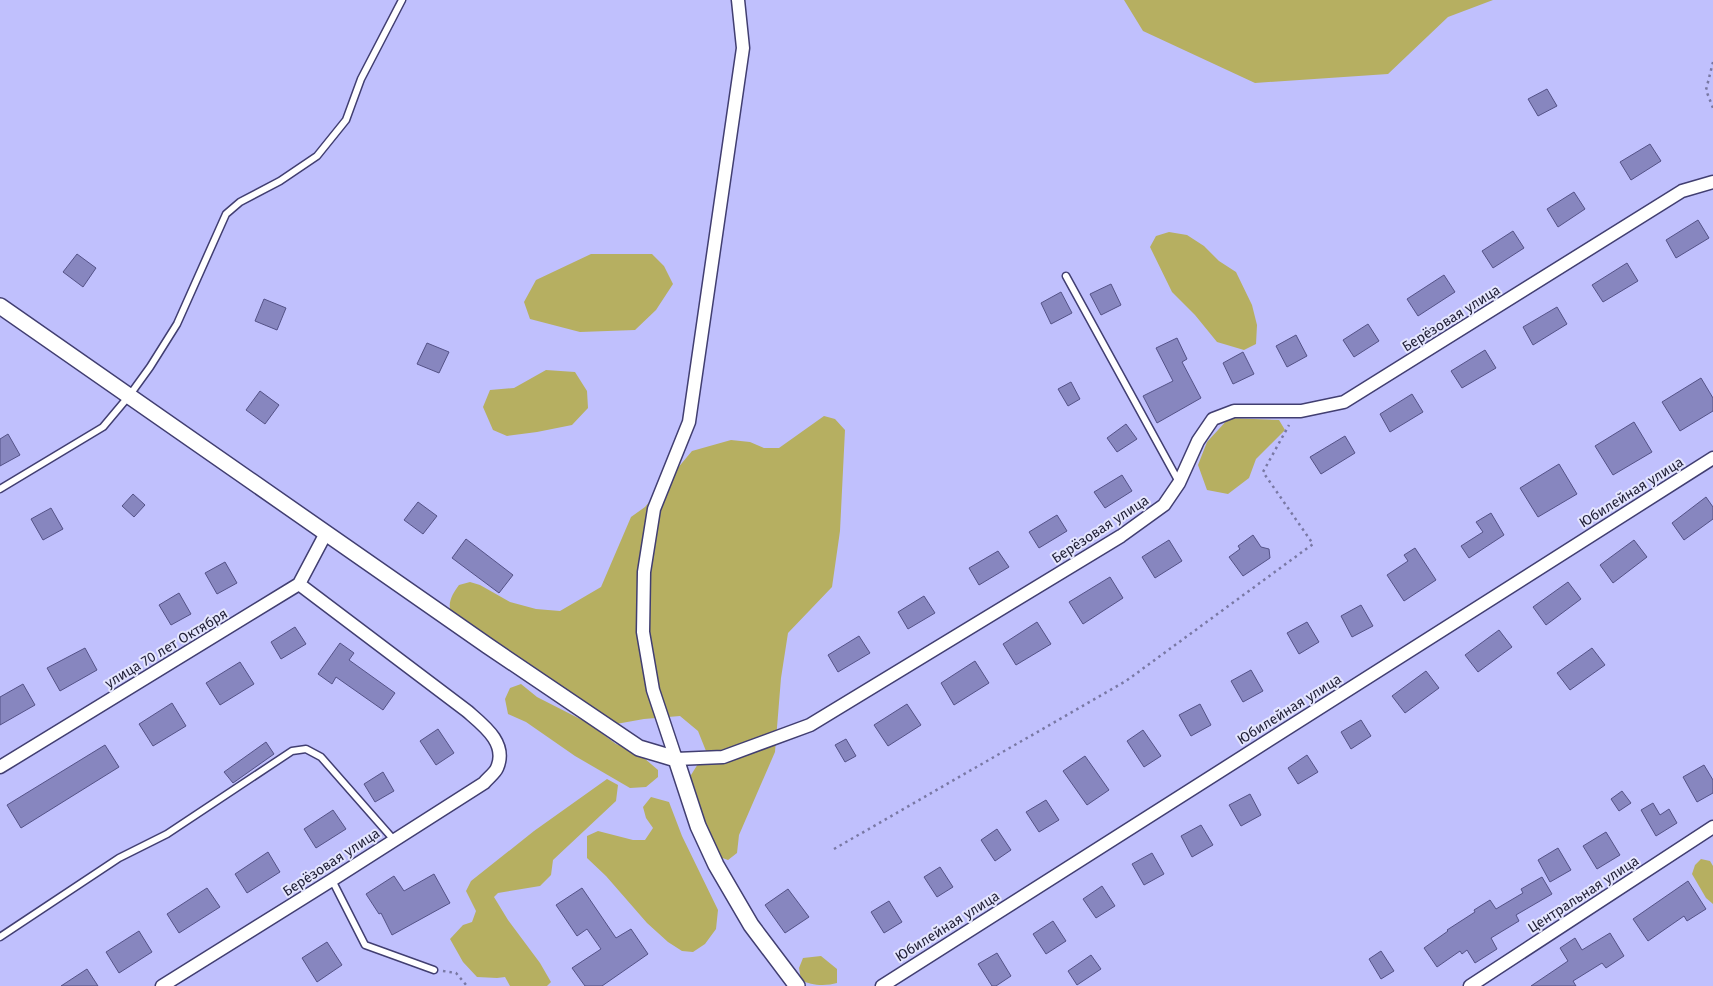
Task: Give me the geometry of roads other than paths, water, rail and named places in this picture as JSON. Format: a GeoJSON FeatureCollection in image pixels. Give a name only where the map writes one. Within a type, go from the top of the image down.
{"type":"FeatureCollection","features":[{"type":"Feature","properties":{"kind":"street"},"geometry":{"type":"LineString","coordinates":[[738,0],[743,48],[689,422],[654,509],[644,572],[643,632],[653,690],[698,826],[716,865],[751,925],[796,986]]}},
{"type":"Feature","properties":{"kind":"street","name":"Берёзовая улица"},"geometry":{"type":"LineString","coordinates":[[676,759],[722,757],[810,725],[1121,536],[1164,505],[1180,483],[1198,441],[1213,419],[1234,411],[1297,411],[1344,402],[1682,191],[1713,182]]}},
{"type":"Feature","properties":{"kind":"street"},"geometry":{"type":"LineString","coordinates":[[0,306],[639,748],[676,759]]}},
{"type":"Feature","properties":{"kind":"street","name":"Юбилейная улица"},"geometry":{"type":"LineString","coordinates":[[882,986],[1713,458]]}},
{"type":"Feature","properties":{"kind":"street"},"geometry":{"type":"LineString","coordinates":[[299,584],[326,533]]}},
{"type":"Feature","properties":{"kind":"street","name":"Берёзовая улица"},"geometry":{"type":"LineString","coordinates":[[162,986],[484,783],[497,769],[500,751],[492,734],[467,711],[299,584]]}},
{"type":"Feature","properties":{"kind":"street","name":"улица 70 лет Октября"},"geometry":{"type":"LineString","coordinates":[[0,767],[299,584]]}},
{"type":"Feature","properties":{"kind":"street","name":"Центральная улица"},"geometry":{"type":"LineString","coordinates":[[1470,986],[1713,827]]}},
{"type":"Feature","properties":{"kind":"lane"},"geometry":{"type":"LineString","coordinates":[[0,489],[103,427],[129,396],[177,324],[226,214],[240,202],[280,181],[317,156],[346,120],[361,79],[402,0]]}},
{"type":"Feature","properties":{"kind":"lane"},"geometry":{"type":"LineString","coordinates":[[1066,276],[1180,483]]}},
{"type":"Feature","properties":{"kind":"lane"},"geometry":{"type":"LineString","coordinates":[[0,936],[119,858],[167,834],[292,751],[306,748],[321,757],[394,840]]}},
{"type":"Feature","properties":{"kind":"lane"},"geometry":{"type":"LineString","coordinates":[[332,880],[364,945],[434,970]]}}]}
